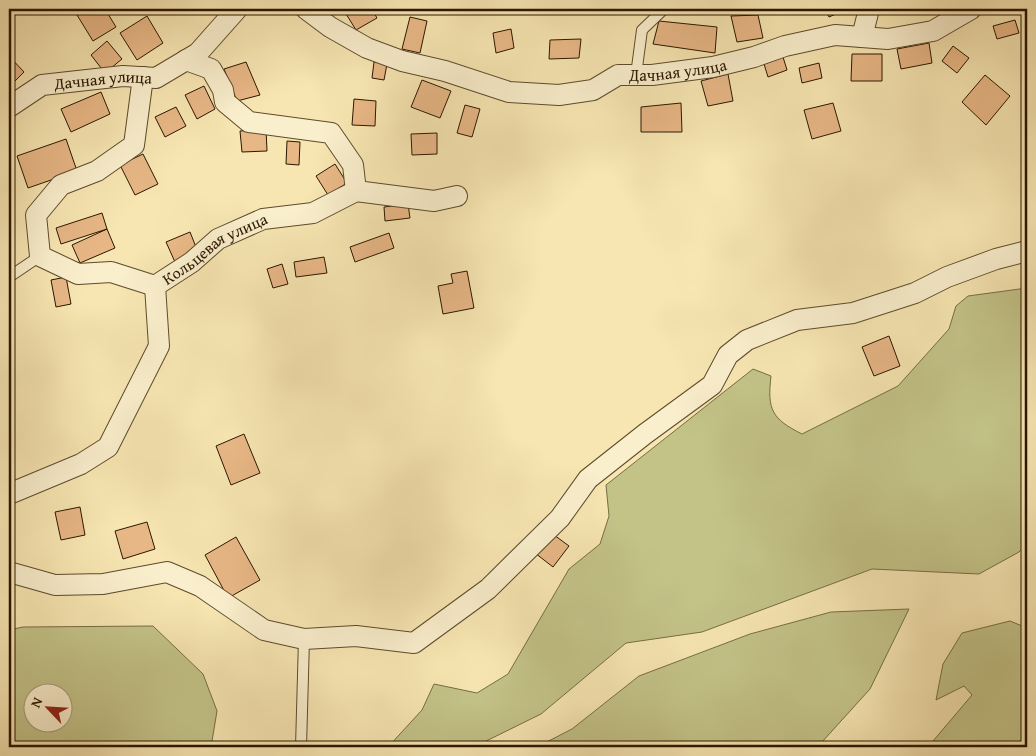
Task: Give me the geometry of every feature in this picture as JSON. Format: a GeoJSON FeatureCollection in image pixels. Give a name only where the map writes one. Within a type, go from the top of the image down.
{"type":"FeatureCollection","features":[{"type":"Feature","properties":{"kind":"street","name":"Дачная улица"},"geometry":{"type":"LineString","coordinates":[[9,107],[42,85],[123,76],[156,78],[202,48],[237,9]]}},
{"type":"Feature","properties":{"kind":"street","name":"Дачная улица"},"geometry":{"type":"LineString","coordinates":[[306,9],[330,27],[367,48],[402,61],[446,71],[509,92],[559,95],[593,90],[618,75],[652,75],[713,67],[754,57],[786,46],[835,35],[888,39],[933,31],[971,9]]}},
{"type":"Feature","properties":{"kind":"street"},"geometry":{"type":"LineString","coordinates":[[862,37],[869,9]]}},
{"type":"Feature","properties":{"kind":"street"},"geometry":{"type":"LineString","coordinates":[[186,60],[211,69],[223,90],[225,102],[249,122],[331,133],[353,165],[356,191],[434,201],[457,196]]}},
{"type":"Feature","properties":{"kind":"street"},"geometry":{"type":"LineString","coordinates":[[40,256],[36,215],[60,185],[97,171],[134,145],[143,77]]}},
{"type":"Feature","properties":{"kind":"street","name":"Кольцевая улица"},"geometry":{"type":"LineString","coordinates":[[40,256],[78,274],[111,272],[155,286],[192,262],[218,238],[263,219],[312,213],[356,191]]}},
{"type":"Feature","properties":{"kind":"street"},"geometry":{"type":"LineString","coordinates":[[9,572],[55,585],[103,584],[167,572],[200,586],[264,630],[304,639],[356,636],[414,643],[488,589],[560,518],[588,479],[712,385],[728,355],[747,340],[797,320],[854,313],[915,294],[947,277],[996,259],[1027,251]]}},
{"type":"Feature","properties":{"kind":"street"},"geometry":{"type":"LineString","coordinates":[[9,494],[80,464],[108,446],[159,346],[155,286]]}},
{"type":"Feature","properties":{"kind":"lane"},"geometry":{"type":"LineString","coordinates":[[636,75],[642,30],[664,9]]}},
{"type":"Feature","properties":{"kind":"lane"},"geometry":{"type":"LineString","coordinates":[[9,277],[40,256]]}},
{"type":"Feature","properties":{"kind":"lane"},"geometry":{"type":"LineString","coordinates":[[301,747],[304,639]]}},
{"type":"Feature","properties":{"kind":"green space"},"geometry":{"type":"Polygon","coordinates":[[[1027,288],[1027,544],[1019,552],[979,574],[872,569],[702,632],[626,643],[541,714],[474,747],[388,747],[422,710],[434,684],[477,693],[508,674],[569,569],[600,544],[609,516],[606,485],[753,369],[771,376],[770,397],[774,412],[784,423],[802,434],[898,386],[949,329],[956,306],[968,296],[1027,288]]]}},
{"type":"Feature","properties":{"kind":"green space"},"geometry":{"type":"Polygon","coordinates":[[[909,609],[870,689],[822,742],[814,747],[537,747],[572,729],[639,676],[750,634],[831,612],[909,609]]]}},
{"type":"Feature","properties":{"kind":"green space"},"geometry":{"type":"Polygon","coordinates":[[[1010,621],[1027,628],[1027,747],[928,747],[972,695],[964,686],[936,700],[943,664],[962,633],[1010,621]]]}},
{"type":"Feature","properties":{"kind":"green space"},"geometry":{"type":"Polygon","coordinates":[[[153,626],[203,674],[217,711],[211,747],[9,747],[9,630],[23,627],[153,626]]]}},
{"type":"Feature","properties":{"kind":"building"},"geometry":{"type":"Polygon","coordinates":[[[88,9],[105,9],[116,27],[93,41],[77,15],[88,9]]]}},
{"type":"Feature","properties":{"kind":"building"},"geometry":{"type":"Polygon","coordinates":[[[343,9],[372,9],[377,18],[356,30],[343,9]]]}},
{"type":"Feature","properties":{"kind":"building"},"geometry":{"type":"Polygon","coordinates":[[[825,9],[847,9],[829,17],[825,9]]]}},
{"type":"Feature","properties":{"kind":"building"},"geometry":{"type":"Polygon","coordinates":[[[758,15],[763,38],[737,42],[731,16],[758,15]]]}},
{"type":"Feature","properties":{"kind":"building"},"geometry":{"type":"Polygon","coordinates":[[[147,16],[163,43],[137,60],[120,33],[147,16]]]}},
{"type":"Feature","properties":{"kind":"building"},"geometry":{"type":"Polygon","coordinates":[[[410,17],[427,21],[420,53],[402,49],[410,17]]]}},
{"type":"Feature","properties":{"kind":"building"},"geometry":{"type":"Polygon","coordinates":[[[1015,20],[1019,33],[997,39],[993,26],[1015,20]]]}},
{"type":"Feature","properties":{"kind":"building"},"geometry":{"type":"Polygon","coordinates":[[[659,21],[717,27],[715,53],[653,44],[659,21]]]}},
{"type":"Feature","properties":{"kind":"building"},"geometry":{"type":"Polygon","coordinates":[[[511,29],[514,48],[496,53],[493,33],[511,29]]]}},
{"type":"Feature","properties":{"kind":"building"},"geometry":{"type":"Polygon","coordinates":[[[581,39],[579,58],[549,59],[550,40],[581,39]]]}},
{"type":"Feature","properties":{"kind":"building"},"geometry":{"type":"Polygon","coordinates":[[[107,41],[122,59],[105,73],[91,55],[107,41]]]}},
{"type":"Feature","properties":{"kind":"building"},"geometry":{"type":"Polygon","coordinates":[[[929,43],[932,63],[901,69],[897,49],[929,43]]]}},
{"type":"Feature","properties":{"kind":"building"},"geometry":{"type":"Polygon","coordinates":[[[953,46],[969,58],[957,73],[942,61],[953,46]]]}},
{"type":"Feature","properties":{"kind":"building"},"geometry":{"type":"Polygon","coordinates":[[[852,54],[882,54],[882,81],[851,81],[852,54]]]}},
{"type":"Feature","properties":{"kind":"building"},"geometry":{"type":"Polygon","coordinates":[[[9,56],[24,72],[9,87],[9,56]]]}},
{"type":"Feature","properties":{"kind":"building"},"geometry":{"type":"Polygon","coordinates":[[[783,57],[787,70],[768,77],[764,64],[783,57]]]}},
{"type":"Feature","properties":{"kind":"building"},"geometry":{"type":"Polygon","coordinates":[[[246,62],[260,95],[237,101],[224,69],[246,62]]]}},
{"type":"Feature","properties":{"kind":"building"},"geometry":{"type":"Polygon","coordinates":[[[374,62],[387,64],[384,80],[372,78],[374,62]]]}},
{"type":"Feature","properties":{"kind":"building"},"geometry":{"type":"Polygon","coordinates":[[[819,63],[822,78],[802,83],[799,68],[819,63]]]}},
{"type":"Feature","properties":{"kind":"building"},"geometry":{"type":"Polygon","coordinates":[[[728,74],[733,101],[708,106],[701,81],[728,74]]]}},
{"type":"Feature","properties":{"kind":"building"},"geometry":{"type":"Polygon","coordinates":[[[985,75],[1010,96],[986,125],[962,102],[985,75]]]}},
{"type":"Feature","properties":{"kind":"building"},"geometry":{"type":"Polygon","coordinates":[[[422,80],[451,91],[440,118],[411,107],[422,80]]]}},
{"type":"Feature","properties":{"kind":"building"},"geometry":{"type":"Polygon","coordinates":[[[204,86],[215,109],[197,119],[185,95],[204,86]]]}},
{"type":"Feature","properties":{"kind":"building"},"geometry":{"type":"Polygon","coordinates":[[[101,92],[110,114],[71,132],[61,109],[101,92]]]}},
{"type":"Feature","properties":{"kind":"building"},"geometry":{"type":"Polygon","coordinates":[[[354,99],[376,101],[375,126],[352,125],[354,99]]]}},
{"type":"Feature","properties":{"kind":"building"},"geometry":{"type":"Polygon","coordinates":[[[681,103],[682,132],[641,132],[641,107],[681,103]]]}},
{"type":"Feature","properties":{"kind":"building"},"geometry":{"type":"Polygon","coordinates":[[[833,103],[841,131],[812,139],[804,110],[833,103]]]}},
{"type":"Feature","properties":{"kind":"building"},"geometry":{"type":"Polygon","coordinates":[[[465,105],[480,109],[472,137],[457,133],[465,105]]]}},
{"type":"Feature","properties":{"kind":"building"},"geometry":{"type":"Polygon","coordinates":[[[176,107],[186,126],[165,137],[155,117],[176,107]]]}},
{"type":"Feature","properties":{"kind":"building"},"geometry":{"type":"Polygon","coordinates":[[[266,129],[267,151],[242,152],[240,131],[266,129]]]}},
{"type":"Feature","properties":{"kind":"building"},"geometry":{"type":"Polygon","coordinates":[[[437,133],[437,154],[412,155],[411,134],[437,133]]]}},
{"type":"Feature","properties":{"kind":"building"},"geometry":{"type":"Polygon","coordinates":[[[66,139],[77,171],[28,188],[17,156],[66,139]]]}},
{"type":"Feature","properties":{"kind":"building"},"geometry":{"type":"Polygon","coordinates":[[[287,141],[300,142],[299,165],[286,164],[287,141]]]}},
{"type":"Feature","properties":{"kind":"building"},"geometry":{"type":"Polygon","coordinates":[[[143,154],[158,184],[135,195],[120,165],[143,154]]]}},
{"type":"Feature","properties":{"kind":"building"},"geometry":{"type":"Polygon","coordinates":[[[335,164],[347,183],[328,195],[316,176],[335,164]]]}},
{"type":"Feature","properties":{"kind":"building"},"geometry":{"type":"Polygon","coordinates":[[[408,204],[410,218],[385,221],[384,207],[408,204]]]}},
{"type":"Feature","properties":{"kind":"building"},"geometry":{"type":"Polygon","coordinates":[[[102,213],[107,229],[61,244],[56,228],[102,213]]]}},
{"type":"Feature","properties":{"kind":"building"},"geometry":{"type":"Polygon","coordinates":[[[107,229],[115,248],[80,263],[72,245],[107,229]]]}},
{"type":"Feature","properties":{"kind":"building"},"geometry":{"type":"Polygon","coordinates":[[[190,232],[198,252],[175,262],[166,242],[190,232]]]}},
{"type":"Feature","properties":{"kind":"building"},"geometry":{"type":"Polygon","coordinates":[[[389,233],[394,248],[355,262],[350,247],[389,233]]]}},
{"type":"Feature","properties":{"kind":"building"},"geometry":{"type":"Polygon","coordinates":[[[324,257],[327,273],[296,277],[294,262],[324,257]]]}},
{"type":"Feature","properties":{"kind":"building"},"geometry":{"type":"Polygon","coordinates":[[[282,264],[288,284],[273,288],[267,269],[282,264]]]}},
{"type":"Feature","properties":{"kind":"building"},"geometry":{"type":"Polygon","coordinates":[[[467,271],[474,308],[443,314],[438,286],[453,283],[451,274],[467,271]]]}},
{"type":"Feature","properties":{"kind":"building"},"geometry":{"type":"Polygon","coordinates":[[[66,277],[71,304],[56,307],[51,280],[66,277]]]}},
{"type":"Feature","properties":{"kind":"building"},"geometry":{"type":"Polygon","coordinates":[[[889,336],[900,366],[874,376],[862,347],[889,336]]]}},
{"type":"Feature","properties":{"kind":"building"},"geometry":{"type":"Polygon","coordinates":[[[244,434],[260,473],[231,485],[216,446],[244,434]]]}},
{"type":"Feature","properties":{"kind":"building"},"geometry":{"type":"Polygon","coordinates":[[[80,507],[85,535],[61,540],[55,512],[80,507]]]}},
{"type":"Feature","properties":{"kind":"building"},"geometry":{"type":"Polygon","coordinates":[[[147,522],[155,549],[123,559],[115,531],[147,522]]]}},
{"type":"Feature","properties":{"kind":"building"},"geometry":{"type":"Polygon","coordinates":[[[550,532],[569,546],[553,567],[535,553],[550,532]]]}},
{"type":"Feature","properties":{"kind":"building"},"geometry":{"type":"Polygon","coordinates":[[[236,537],[260,580],[228,598],[205,555],[236,537]]]}}]}
